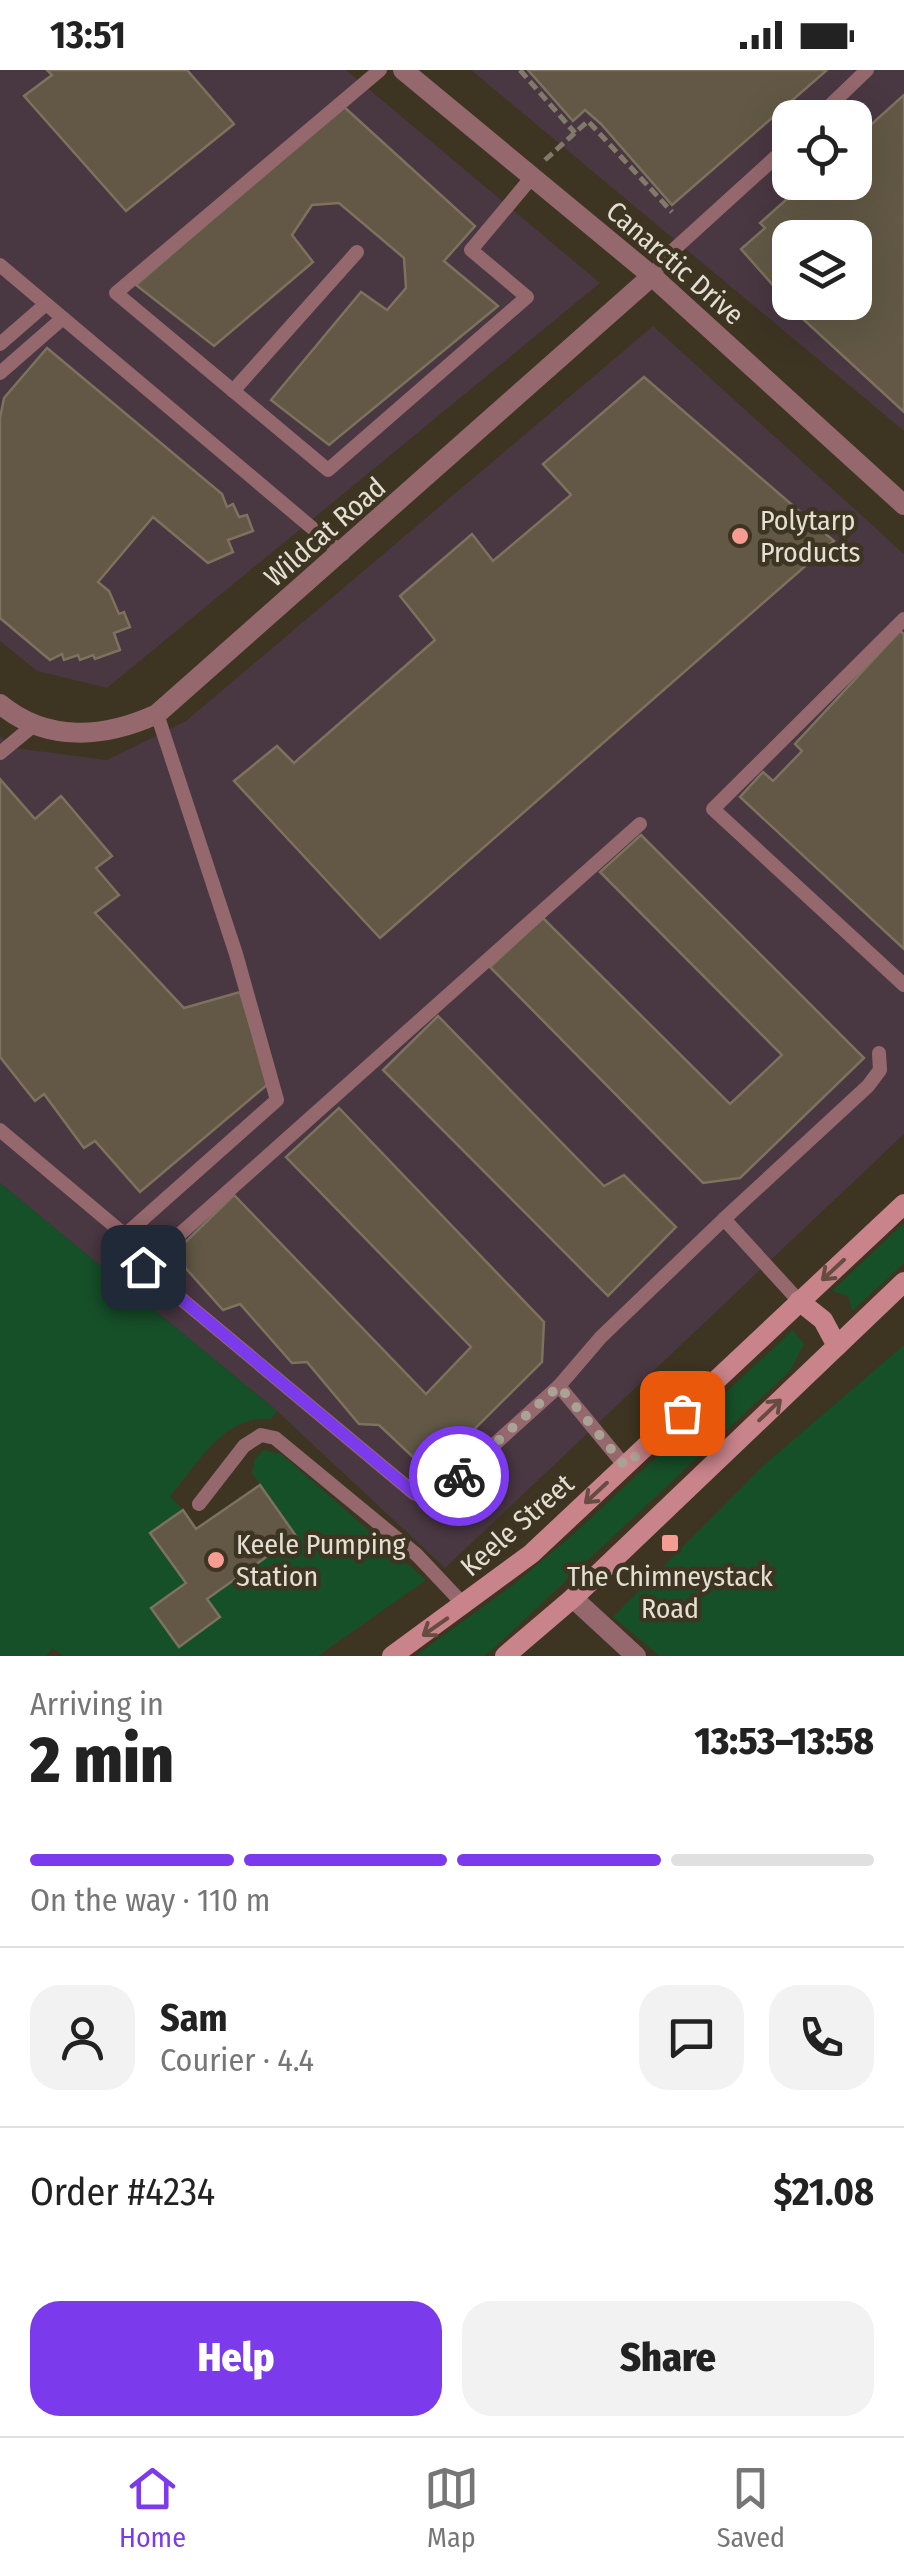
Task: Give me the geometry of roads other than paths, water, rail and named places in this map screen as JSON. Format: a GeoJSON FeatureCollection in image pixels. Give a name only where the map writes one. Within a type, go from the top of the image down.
{"type":"FeatureCollection","features":[{"type":"Feature","properties":{"kind":"main road","name":"Keele Street"},"geometry":{"type":"LineString","coordinates":[[392,1656],[532,1554],[904,1204]]}},
{"type":"Feature","properties":{"kind":"main road"},"geometry":{"type":"LineString","coordinates":[[506,1656],[573,1598],[904,1282]]}},
{"type":"Feature","properties":{"kind":"main road"},"geometry":{"type":"LineString","coordinates":[[799,1301],[823,1320],[836,1346]]}},
{"type":"Feature","properties":{"kind":"street","name":"Canarctic Drive"},"geometry":{"type":"LineString","coordinates":[[410,72],[652,276],[904,505]]}},
{"type":"Feature","properties":{"kind":"street","name":"Wildcat Road"},"geometry":{"type":"LineString","coordinates":[[0,704],[34,725],[68,734],[98,734],[157,714],[652,276]]}},
{"type":"Feature","properties":{"kind":"street"},"geometry":{"type":"LineString","coordinates":[[573,1598],[636,1656]]}},
{"type":"Feature","properties":{"kind":"lane"},"geometry":{"type":"LineString","coordinates":[[380,70],[116,293],[328,470],[527,297],[471,250],[532,177]]}},
{"type":"Feature","properties":{"kind":"lane"},"geometry":{"type":"LineString","coordinates":[[835,100],[866,70]]}},
{"type":"Feature","properties":{"kind":"lane"},"geometry":{"type":"LineString","coordinates":[[652,276],[669,254],[772,160]]}},
{"type":"Feature","properties":{"kind":"lane"},"geometry":{"type":"LineString","coordinates":[[233,391],[357,252]]}},
{"type":"Feature","properties":{"kind":"lane"},"geometry":{"type":"LineString","coordinates":[[0,265],[342,554]]}},
{"type":"Feature","properties":{"kind":"lane"},"geometry":{"type":"LineString","coordinates":[[0,344],[46,304]]}},
{"type":"Feature","properties":{"kind":"lane"},"geometry":{"type":"LineString","coordinates":[[0,374],[63,318]]}},
{"type":"Feature","properties":{"kind":"lane"},"geometry":{"type":"LineString","coordinates":[[904,619],[714,808],[904,985]]}},
{"type":"Feature","properties":{"kind":"lane"},"geometry":{"type":"LineString","coordinates":[[0,1130],[125,1236],[277,1100],[236,954],[157,714]]}},
{"type":"Feature","properties":{"kind":"lane"},"geometry":{"type":"LineString","coordinates":[[0,754],[34,725]]}},
{"type":"Feature","properties":{"kind":"lane"},"geometry":{"type":"LineString","coordinates":[[640,824],[143,1267],[414,1493],[428,1499],[445,1489],[559,1386],[600,1337],[868,1086],[880,1070],[879,1053]]}},
{"type":"Feature","properties":{"kind":"lane"},"geometry":{"type":"LineString","coordinates":[[724,1219],[799,1301]]}},
{"type":"Feature","properties":{"kind":"lane"},"geometry":{"type":"LineString","coordinates":[[559,1386],[625,1466]]}},
{"type":"Feature","properties":{"kind":"lane"},"geometry":{"type":"LineString","coordinates":[[199,1504],[244,1446],[261,1435],[275,1438],[416,1555],[465,1606]]}},
{"type":"Feature","properties":{"kind":"place","name":"Polytarp Products"},"geometry":{"type":"Point","coordinates":[740,536]}},
{"type":"Feature","properties":{"kind":"place","name":"The Chimneystack Road"},"geometry":{"type":"Point","coordinates":[670,1543]}},
{"type":"Feature","properties":{"kind":"place","name":"Keele Pumping Station"},"geometry":{"type":"Point","coordinates":[216,1560]}}]}
